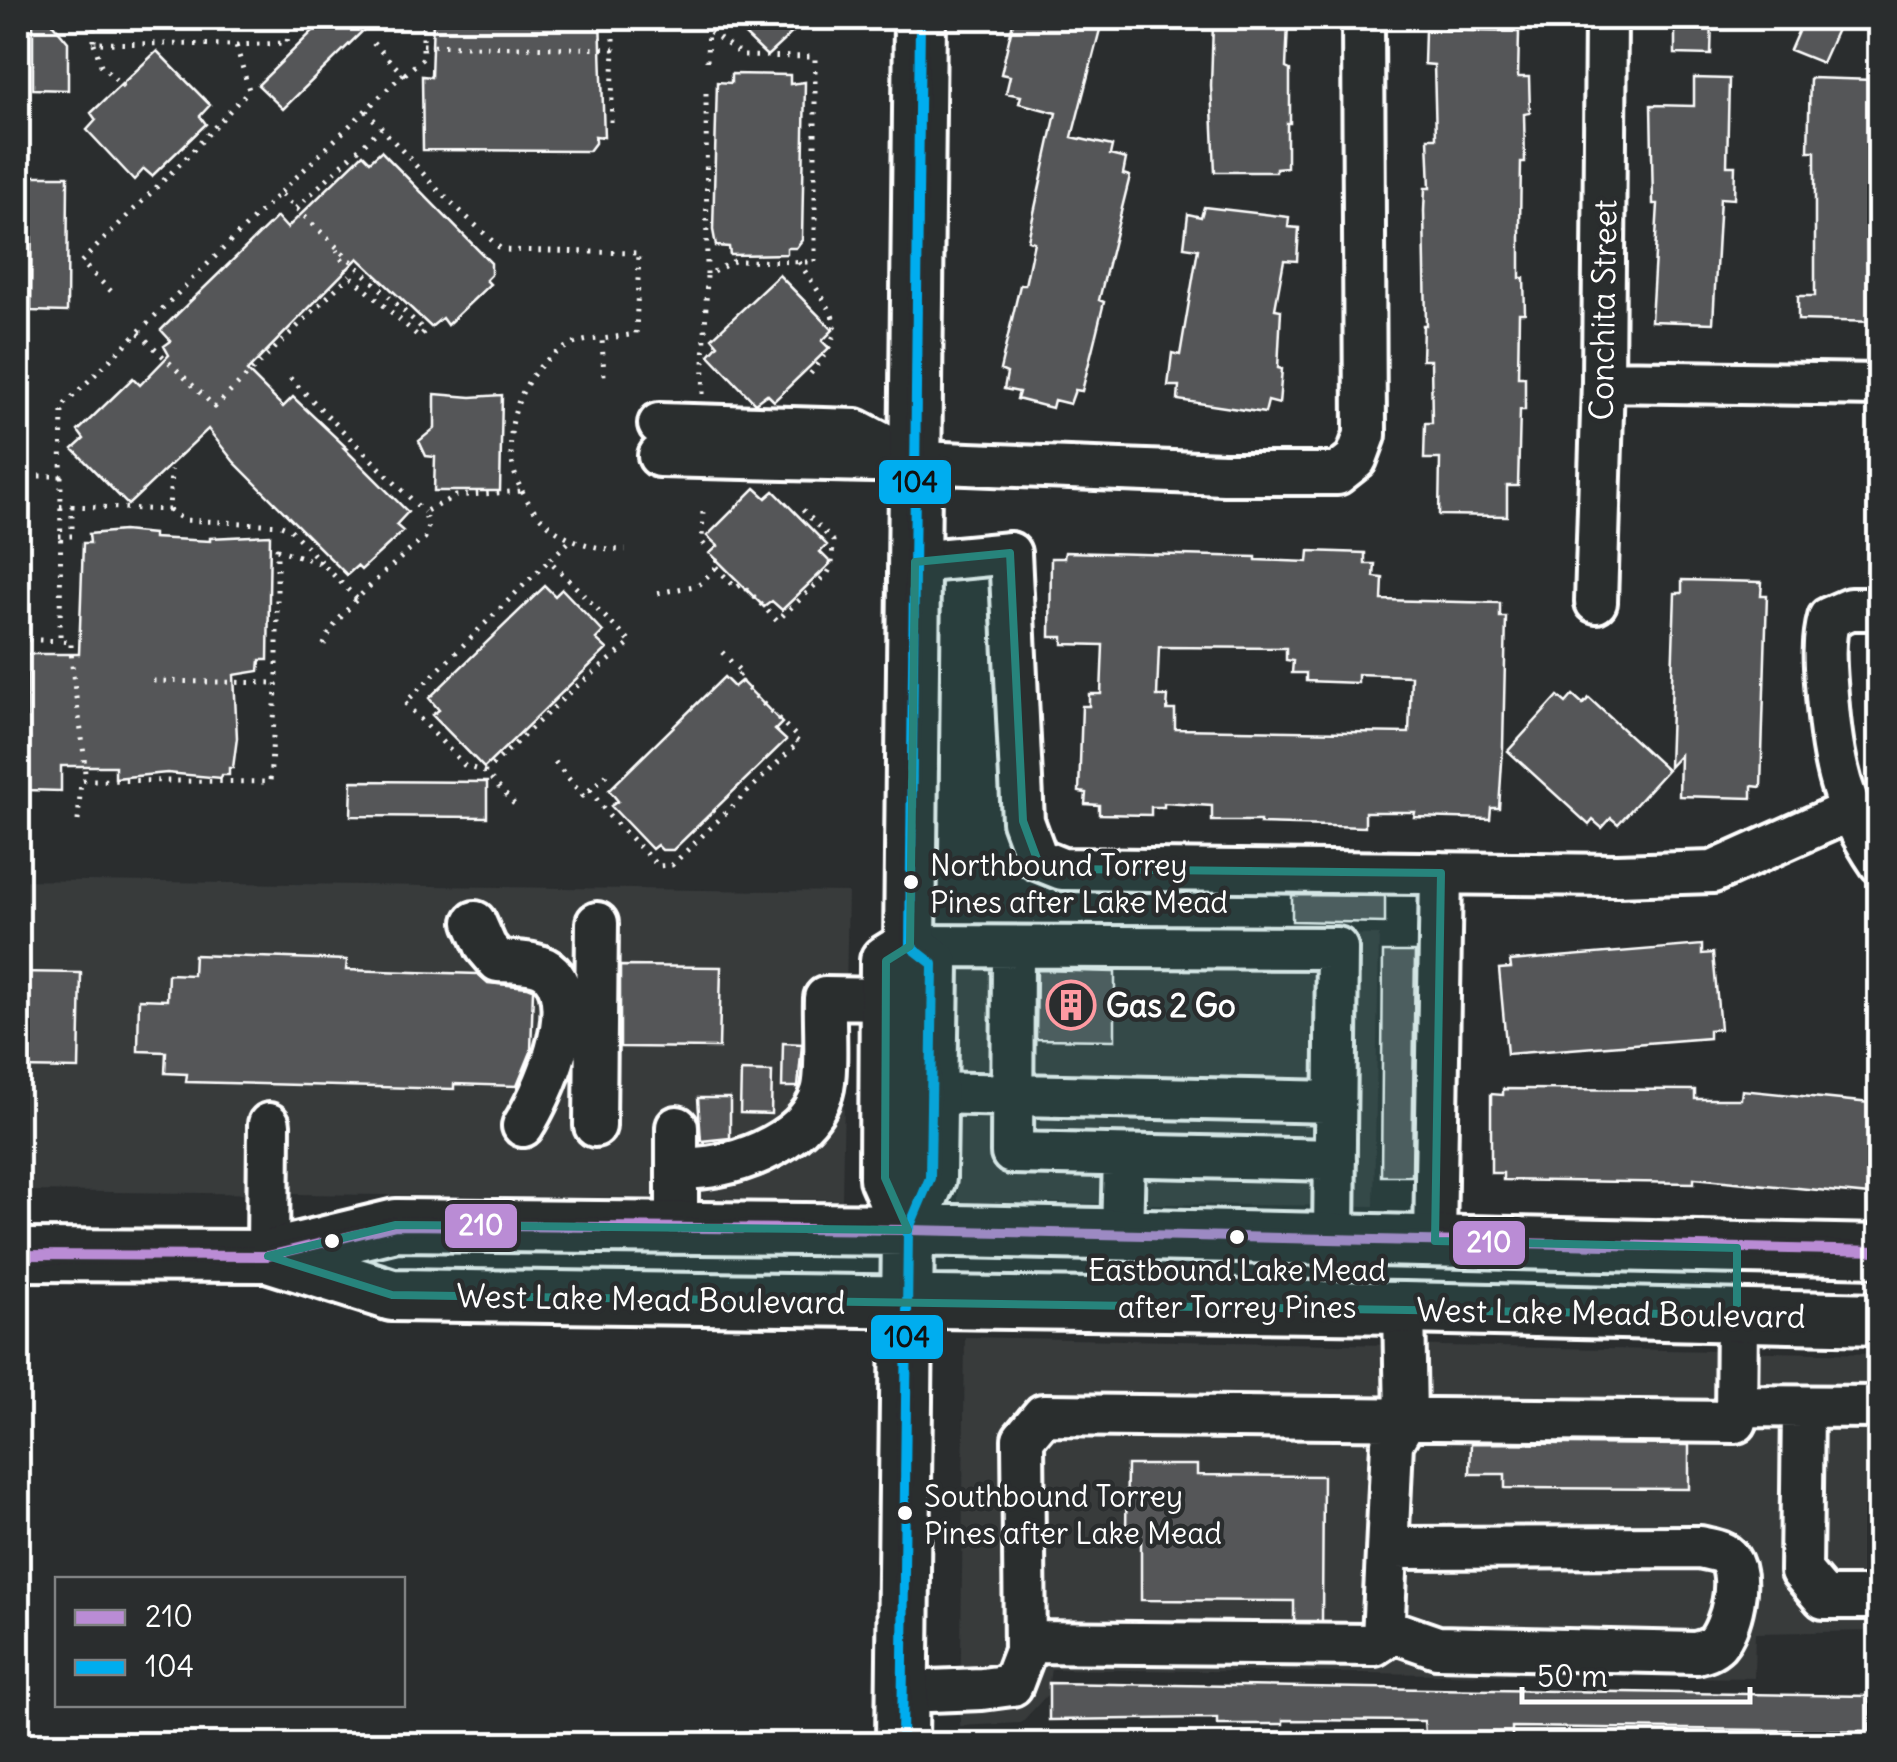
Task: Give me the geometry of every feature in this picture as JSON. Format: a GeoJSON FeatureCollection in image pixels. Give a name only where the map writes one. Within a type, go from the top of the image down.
{"type":"FeatureCollection","features":[{"type":"Feature","properties":{"kind":"main road"},"geometry":{"type":"LineString","coordinates":[[910,946],[920,18]]}},
{"type":"Feature","properties":{"kind":"main road"},"geometry":{"type":"LineString","coordinates":[[908,1230],[885,1178],[886,961],[910,946]]}},
{"type":"Feature","properties":{"kind":"main road"},"geometry":{"type":"LineString","coordinates":[[902,1744],[908,1230],[930,1178],[931,1094],[932,964],[910,946]]}},
{"type":"Feature","properties":{"kind":"main road","name":"West Lake Mead Boulevard"},"geometry":{"type":"LineString","coordinates":[[18,1255],[268,1256],[396,1225],[908,1230],[1880,1251]]}},
{"type":"Feature","properties":{"kind":"main road"},"geometry":{"type":"LineString","coordinates":[[1737,1248],[1737,1315]]}},
{"type":"Feature","properties":{"kind":"main road","name":"West Lake Mead Boulevard"},"geometry":{"type":"LineString","coordinates":[[268,1256],[392,1295],[1880,1318]]}},
{"type":"Feature","properties":{"kind":"street"},"geometry":{"type":"LineString","coordinates":[[659,440],[762,443],[917,462],[1337,474],[1356,460],[1365,435],[1363,18]]}},
{"type":"Feature","properties":{"kind":"street","name":"Conchita Street"},"geometry":{"type":"LineString","coordinates":[[1596,602],[1603,381],[1606,18]]}},
{"type":"Feature","properties":{"kind":"street"},"geometry":{"type":"LineString","coordinates":[[1603,381],[1880,385]]}},
{"type":"Feature","properties":{"kind":"street"},"geometry":{"type":"LineString","coordinates":[[915,562],[1010,553],[1023,821],[1036,858],[1062,869],[1712,872],[1848,811]]}},
{"type":"Feature","properties":{"kind":"street"},"geometry":{"type":"LineString","coordinates":[[1880,609],[1850,609],[1829,618],[1823,638],[1831,754],[1848,811],[1880,863]]}},
{"type":"Feature","properties":{"kind":"street"},"geometry":{"type":"LineString","coordinates":[[1434,1240],[1441,873]]}},
{"type":"Feature","properties":{"kind":"street"},"geometry":{"type":"LineString","coordinates":[[475,922],[486,947],[498,961],[540,967],[551,973],[561,999],[559,1042],[541,1094],[523,1126]]}},
{"type":"Feature","properties":{"kind":"street"},"geometry":{"type":"LineString","coordinates":[[595,1126],[597,923]]}},
{"type":"Feature","properties":{"kind":"street"},"geometry":{"type":"LineString","coordinates":[[910,946],[1337,948],[1334,1238]]}},
{"type":"Feature","properties":{"kind":"street"},"geometry":{"type":"LineString","coordinates":[[1013,948],[1012,1153],[1335,1160]]}},
{"type":"Feature","properties":{"kind":"street"},"geometry":{"type":"LineString","coordinates":[[678,1168],[702,1170],[728,1165],[790,1133],[807,1119],[822,1092],[825,998],[886,998]]}},
{"type":"Feature","properties":{"kind":"street"},"geometry":{"type":"LineString","coordinates":[[931,1094],[1336,1102]]}},
{"type":"Feature","properties":{"kind":"street"},"geometry":{"type":"LineString","coordinates":[[268,1256],[269,1124]]}},
{"type":"Feature","properties":{"kind":"street"},"geometry":{"type":"LineString","coordinates":[[676,1127],[678,1227]]}},
{"type":"Feature","properties":{"kind":"street"},"geometry":{"type":"LineString","coordinates":[[1122,1235],[1124,1156]]}},
{"type":"Feature","properties":{"kind":"street"},"geometry":{"type":"LineString","coordinates":[[1025,1642],[1374,1645],[1384,1638],[1392,1442],[1406,1419],[1404,1308]]}},
{"type":"Feature","properties":{"kind":"street"},"geometry":{"type":"LineString","coordinates":[[904,1692],[1012,1684],[1022,1664],[1025,1642],[1023,1438],[1043,1415],[1736,1422],[1737,1315]]}},
{"type":"Feature","properties":{"kind":"street"},"geometry":{"type":"LineString","coordinates":[[1737,1406],[1880,1407]]}},
{"type":"Feature","properties":{"kind":"street"},"geometry":{"type":"LineString","coordinates":[[1803,1408],[1801,1572],[1824,1598],[1880,1598]]}},
{"type":"Feature","properties":{"kind":"street"},"geometry":{"type":"LineString","coordinates":[[1386,1628],[1438,1647],[1696,1653],[1714,1647],[1728,1618],[1735,1586],[1731,1561],[1721,1552],[1700,1547],[1388,1548]]}},
{"type":"Feature","properties":{"kind":"path"},"geometry":{"type":"LineString","coordinates":[[94,18],[94,43],[101,65],[125,89]]}},
{"type":"Feature","properties":{"kind":"path"},"geometry":{"type":"LineString","coordinates":[[94,43],[287,43],[290,18]]}},
{"type":"Feature","properties":{"kind":"path"},"geometry":{"type":"LineString","coordinates":[[60,641],[62,408],[423,58],[423,18]]}},
{"type":"Feature","properties":{"kind":"path"},"geometry":{"type":"LineString","coordinates":[[612,122],[614,18]]}},
{"type":"Feature","properties":{"kind":"path"},"geometry":{"type":"LineString","coordinates":[[707,61],[708,18]]}},
{"type":"Feature","properties":{"kind":"path"},"geometry":{"type":"LineString","coordinates":[[707,275],[734,261],[816,262],[814,57],[743,56],[708,30]]}},
{"type":"Feature","properties":{"kind":"path"},"geometry":{"type":"LineString","coordinates":[[371,41],[402,76]]}},
{"type":"Feature","properties":{"kind":"path"},"geometry":{"type":"LineString","coordinates":[[114,294],[81,262],[249,90],[236,45]]}},
{"type":"Feature","properties":{"kind":"path"},"geometry":{"type":"LineString","coordinates":[[423,45],[614,49]]}},
{"type":"Feature","properties":{"kind":"path"},"geometry":{"type":"LineString","coordinates":[[703,406],[706,93]]}},
{"type":"Feature","properties":{"kind":"path"},"geometry":{"type":"LineString","coordinates":[[366,111],[439,191],[502,250],[639,253],[636,334],[568,347],[554,355],[526,386],[508,442],[510,460],[522,491],[562,536],[590,548],[626,550]]}},
{"type":"Feature","properties":{"kind":"path"},"geometry":{"type":"LineString","coordinates":[[296,208],[381,128]]}},
{"type":"Feature","properties":{"kind":"path"},"geometry":{"type":"LineString","coordinates":[[280,193],[337,250],[350,275],[418,337],[425,331],[343,250],[337,250]]}},
{"type":"Feature","properties":{"kind":"path"},"geometry":{"type":"LineString","coordinates":[[800,262],[836,322],[836,334],[825,357],[806,379]]}},
{"type":"Feature","properties":{"kind":"path"},"geometry":{"type":"LineString","coordinates":[[138,333],[215,407],[350,275]]}},
{"type":"Feature","properties":{"kind":"path"},"geometry":{"type":"LineString","coordinates":[[602,339],[604,376]]}},
{"type":"Feature","properties":{"kind":"path"},"geometry":{"type":"LineString","coordinates":[[290,378],[424,512],[428,525],[425,538],[358,600],[327,634],[324,645]]}},
{"type":"Feature","properties":{"kind":"path"},"geometry":{"type":"LineString","coordinates":[[169,510],[171,470]]}},
{"type":"Feature","properties":{"kind":"path"},"geometry":{"type":"LineString","coordinates":[[18,476],[61,476]]}},
{"type":"Feature","properties":{"kind":"path"},"geometry":{"type":"LineString","coordinates":[[424,512],[456,496],[522,491]]}},
{"type":"Feature","properties":{"kind":"path"},"geometry":{"type":"LineString","coordinates":[[716,566],[736,588],[742,584],[776,621],[828,573],[832,564],[834,541],[798,505]]}},
{"type":"Feature","properties":{"kind":"path"},"geometry":{"type":"LineString","coordinates":[[60,506],[169,510],[184,520],[281,525],[290,529],[358,600]]}},
{"type":"Feature","properties":{"kind":"path"},"geometry":{"type":"LineString","coordinates":[[60,536],[72,536],[72,506]]}},
{"type":"Feature","properties":{"kind":"path"},"geometry":{"type":"LineString","coordinates":[[658,593],[699,585],[719,564],[702,542],[703,508]]}},
{"type":"Feature","properties":{"kind":"path"},"geometry":{"type":"LineString","coordinates":[[514,804],[484,772],[465,766],[405,704],[571,540]]}},
{"type":"Feature","properties":{"kind":"path"},"geometry":{"type":"LineString","coordinates":[[78,821],[81,781],[85,780],[270,782],[276,683],[277,549],[326,567]]}},
{"type":"Feature","properties":{"kind":"path"},"geometry":{"type":"LineString","coordinates":[[484,772],[570,691],[633,645],[549,560]]}},
{"type":"Feature","properties":{"kind":"path"},"geometry":{"type":"LineString","coordinates":[[18,640],[70,642],[72,680],[85,752],[85,780]]}},
{"type":"Feature","properties":{"kind":"path"},"geometry":{"type":"LineString","coordinates":[[590,790],[609,816],[658,866],[664,867],[672,865],[799,742],[736,677],[742,673],[719,650]]}},
{"type":"Feature","properties":{"kind":"path"},"geometry":{"type":"LineString","coordinates":[[153,681],[276,683]]}},
{"type":"Feature","properties":{"kind":"path"},"geometry":{"type":"LineString","coordinates":[[556,762],[583,796],[609,772]]}},
{"type":"Feature","properties":{"kind":"highlighted area"},"geometry":{"type":"Polygon","coordinates":[[[1010,553],[1023,821],[1037,859],[1062,869],[1441,873],[1435,1241],[1737,1248],[1737,1315],[392,1295],[268,1256],[396,1225],[908,1230],[885,1178],[886,961],[910,946],[915,562],[1010,553]]]}},
{"type":"Feature","properties":{"kind":"shaded area"},"geometry":{"type":"Polygon","coordinates":[[[18,880],[848,892],[842,1200],[18,1191],[18,880]]]}},
{"type":"Feature","properties":{"kind":"shaded area"},"geometry":{"type":"Polygon","coordinates":[[[955,925],[1379,935],[1374,1206],[958,1202],[955,925]]]}},
{"type":"Feature","properties":{"kind":"shaded area"},"geometry":{"type":"Polygon","coordinates":[[[965,1337],[1879,1354],[1879,1631],[1755,1633],[1754,1678],[1051,1669],[1047,1695],[1021,1723],[960,1726],[965,1337]]]}},
{"type":"Feature","properties":{"kind":"building"},"geometry":{"type":"Polygon","coordinates":[[[33,18],[48,18],[68,42],[68,90],[33,89],[33,18]]]}},
{"type":"Feature","properties":{"kind":"building"},"geometry":{"type":"Polygon","coordinates":[[[326,18],[376,18],[283,109],[258,85],[326,18]]]}},
{"type":"Feature","properties":{"kind":"building"},"geometry":{"type":"Polygon","coordinates":[[[433,18],[600,18],[604,137],[595,136],[589,151],[423,150],[422,76],[431,77],[433,18]]]}},
{"type":"Feature","properties":{"kind":"building"},"geometry":{"type":"Polygon","coordinates":[[[727,18],[808,18],[767,56],[727,18]]]}},
{"type":"Feature","properties":{"kind":"building"},"geometry":{"type":"Polygon","coordinates":[[[1014,18],[1103,18],[1072,137],[1112,146],[1110,155],[1126,159],[1123,174],[1130,176],[1099,300],[1104,302],[1082,391],[1075,390],[1070,404],[1054,400],[1052,408],[1017,399],[1019,392],[1004,389],[1007,373],[1000,370],[1020,285],[1025,285],[1034,242],[1028,240],[1056,113],[1019,103],[1021,96],[1006,93],[1010,76],[1001,74],[1014,18]]]}},
{"type":"Feature","properties":{"kind":"building"},"geometry":{"type":"Polygon","coordinates":[[[1279,18],[1288,23],[1287,167],[1276,168],[1276,172],[1215,172],[1213,23],[1279,18]]]}},
{"type":"Feature","properties":{"kind":"building"},"geometry":{"type":"Polygon","coordinates":[[[1675,18],[1712,18],[1711,55],[1675,54],[1675,18]]]}},
{"type":"Feature","properties":{"kind":"building"},"geometry":{"type":"Polygon","coordinates":[[[1804,18],[1842,18],[1822,63],[1790,50],[1804,18]]]}},
{"type":"Feature","properties":{"kind":"building"},"geometry":{"type":"Polygon","coordinates":[[[1425,30],[1519,32],[1518,77],[1529,77],[1530,113],[1524,114],[1525,162],[1521,162],[1520,278],[1524,278],[1525,313],[1519,313],[1518,377],[1525,377],[1525,410],[1520,410],[1518,486],[1507,486],[1507,516],[1439,515],[1440,459],[1424,459],[1425,423],[1432,423],[1431,360],[1422,360],[1426,325],[1424,211],[1425,188],[1430,188],[1428,138],[1436,138],[1434,65],[1424,64],[1425,30]]]}},
{"type":"Feature","properties":{"kind":"building"},"geometry":{"type":"Polygon","coordinates":[[[157,51],[210,105],[200,116],[206,124],[152,176],[144,169],[134,180],[87,130],[96,120],[91,113],[157,51]]]}},
{"type":"Feature","properties":{"kind":"building"},"geometry":{"type":"Polygon","coordinates":[[[731,74],[790,75],[790,84],[805,82],[802,240],[796,248],[787,248],[787,254],[730,255],[729,247],[716,246],[713,230],[717,82],[731,83],[731,74]]]}},
{"type":"Feature","properties":{"kind":"building"},"geometry":{"type":"Polygon","coordinates":[[[1694,78],[1729,79],[1727,166],[1735,166],[1734,199],[1720,198],[1713,323],[1651,321],[1658,204],[1653,204],[1651,105],[1694,106],[1694,78]]]}},
{"type":"Feature","properties":{"kind":"building"},"geometry":{"type":"Polygon","coordinates":[[[1810,78],[1874,80],[1872,164],[1880,164],[1878,322],[1798,320],[1798,296],[1815,296],[1815,151],[1808,151],[1810,78]]]}},
{"type":"Feature","properties":{"kind":"building"},"geometry":{"type":"Polygon","coordinates":[[[381,151],[491,263],[491,275],[486,280],[490,284],[447,325],[442,318],[431,327],[358,258],[247,371],[283,407],[293,397],[347,448],[408,512],[396,525],[403,531],[361,570],[357,566],[347,575],[234,462],[208,429],[128,505],[73,449],[84,439],[78,431],[133,378],[140,385],[169,355],[164,346],[171,341],[161,330],[277,217],[287,228],[363,154],[370,161],[381,151]]]}},
{"type":"Feature","properties":{"kind":"building"},"geometry":{"type":"Polygon","coordinates":[[[32,176],[68,176],[67,312],[31,311],[32,176]]]}},
{"type":"Feature","properties":{"kind":"building"},"geometry":{"type":"Polygon","coordinates":[[[1204,207],[1289,217],[1288,227],[1299,228],[1297,261],[1284,260],[1275,309],[1281,310],[1279,404],[1268,401],[1265,413],[1178,400],[1179,386],[1168,386],[1172,353],[1180,355],[1198,249],[1184,247],[1188,214],[1201,217],[1204,207]]]}},
{"type":"Feature","properties":{"kind":"building"},"geometry":{"type":"Polygon","coordinates":[[[779,275],[833,330],[822,341],[829,348],[774,401],[767,394],[755,403],[709,355],[718,345],[712,338],[779,275]]]}},
{"type":"Feature","properties":{"kind":"building"},"geometry":{"type":"Polygon","coordinates":[[[435,394],[502,395],[500,491],[434,491],[435,457],[426,456],[419,441],[435,428],[435,394]]]}},
{"type":"Feature","properties":{"kind":"building"},"geometry":{"type":"Polygon","coordinates":[[[755,488],[766,498],[774,491],[827,545],[820,552],[831,563],[782,610],[772,601],[764,607],[710,553],[718,546],[707,536],[755,488]]]}},
{"type":"Feature","properties":{"kind":"building"},"geometry":{"type":"Polygon","coordinates":[[[89,534],[153,534],[153,538],[210,541],[270,535],[268,660],[260,660],[259,671],[234,675],[237,738],[233,768],[221,778],[167,773],[115,778],[115,766],[61,766],[61,791],[26,790],[27,654],[79,654],[83,543],[90,543],[89,534]]]}},
{"type":"Feature","properties":{"kind":"building"},"geometry":{"type":"Polygon","coordinates":[[[1309,551],[1365,553],[1365,564],[1375,564],[1374,577],[1383,578],[1382,600],[1500,603],[1500,617],[1506,617],[1503,747],[1499,808],[1491,808],[1490,819],[1365,812],[1365,827],[1260,824],[1212,821],[1212,806],[1164,803],[1164,807],[1151,807],[1151,815],[1099,814],[1099,805],[1085,804],[1086,793],[1079,792],[1082,706],[1089,706],[1089,694],[1101,694],[1103,645],[1063,644],[1063,637],[1050,637],[1051,558],[1064,558],[1065,552],[1308,562],[1309,551]],[[1159,647],[1157,696],[1168,696],[1167,710],[1175,710],[1175,729],[1409,733],[1411,676],[1358,674],[1358,683],[1306,681],[1306,673],[1292,673],[1293,661],[1286,660],[1286,648],[1159,647]]]}},
{"type":"Feature","properties":{"kind":"building"},"geometry":{"type":"Polygon","coordinates":[[[1682,580],[1762,582],[1761,595],[1767,595],[1761,787],[1752,786],[1752,798],[1679,796],[1680,755],[1669,767],[1675,593],[1682,593],[1682,580]]]}},
{"type":"Feature","properties":{"kind":"building"},"geometry":{"type":"Polygon","coordinates":[[[545,586],[555,596],[562,589],[603,632],[596,639],[607,649],[484,768],[432,715],[439,710],[429,698],[545,586]]]}},
{"type":"Feature","properties":{"kind":"building"},"geometry":{"type":"Polygon","coordinates":[[[724,677],[734,687],[741,681],[782,723],[775,730],[786,740],[673,850],[662,850],[657,845],[652,849],[611,806],[618,801],[609,790],[724,677]]]}},
{"type":"Feature","properties":{"kind":"building"},"geometry":{"type":"Polygon","coordinates":[[[1573,695],[1583,704],[1589,698],[1667,770],[1618,824],[1611,818],[1602,828],[1593,820],[1589,825],[1508,751],[1558,696],[1566,703],[1573,695]]]}},
{"type":"Feature","properties":{"kind":"building"},"geometry":{"type":"Polygon","coordinates":[[[352,781],[487,782],[487,817],[351,816],[352,781]]]}},
{"type":"Feature","properties":{"kind":"building"},"geometry":{"type":"Polygon","coordinates":[[[1292,895],[1385,896],[1385,923],[1292,921],[1292,895]]]}},
{"type":"Feature","properties":{"kind":"building"},"geometry":{"type":"Polygon","coordinates":[[[1702,945],[1702,954],[1713,953],[1720,1029],[1709,1030],[1709,1038],[1507,1054],[1499,969],[1511,968],[1510,961],[1702,945]]]}},
{"type":"Feature","properties":{"kind":"building"},"geometry":{"type":"Polygon","coordinates":[[[1383,952],[1415,952],[1412,1176],[1381,1176],[1383,952]]]}},
{"type":"Feature","properties":{"kind":"building"},"geometry":{"type":"Polygon","coordinates":[[[194,955],[347,960],[346,970],[478,974],[488,983],[528,987],[533,989],[531,1052],[517,1086],[454,1084],[454,1089],[186,1082],[187,1074],[165,1073],[166,1052],[138,1051],[139,999],[167,1000],[168,974],[193,975],[194,955]]]}},
{"type":"Feature","properties":{"kind":"building"},"geometry":{"type":"Polygon","coordinates":[[[620,966],[721,967],[719,1048],[620,1047],[620,966]]]}},
{"type":"Feature","properties":{"kind":"building","name":"Gas 2 Go"},"geometry":{"type":"Polygon","coordinates":[[[1037,970],[1115,972],[1115,1040],[1036,1039],[1037,970]]]}},
{"type":"Feature","properties":{"kind":"building"},"geometry":{"type":"Polygon","coordinates":[[[18,972],[81,973],[79,1069],[18,1068],[18,972]]]}},
{"type":"Feature","properties":{"kind":"building"},"geometry":{"type":"Polygon","coordinates":[[[783,1043],[802,1044],[798,1087],[782,1087],[783,1043]]]}},
{"type":"Feature","properties":{"kind":"building"},"geometry":{"type":"Polygon","coordinates":[[[741,1071],[772,1072],[771,1114],[740,1113],[741,1071]]]}},
{"type":"Feature","properties":{"kind":"building"},"geometry":{"type":"Polygon","coordinates":[[[1503,1089],[1695,1090],[1695,1099],[1741,1099],[1742,1090],[1880,1104],[1880,1196],[1694,1178],[1694,1183],[1503,1180],[1503,1173],[1491,1173],[1491,1094],[1503,1095],[1503,1089]]]}},
{"type":"Feature","properties":{"kind":"building"},"geometry":{"type":"Polygon","coordinates":[[[698,1098],[730,1098],[730,1138],[701,1141],[698,1098]]]}},
{"type":"Feature","properties":{"kind":"building"},"geometry":{"type":"Polygon","coordinates":[[[1471,1443],[1689,1445],[1689,1489],[1505,1488],[1505,1474],[1470,1474],[1471,1443]]]}},
{"type":"Feature","properties":{"kind":"building"},"geometry":{"type":"Polygon","coordinates":[[[1127,1465],[1197,1465],[1197,1475],[1323,1476],[1322,1621],[1294,1621],[1294,1601],[1141,1600],[1141,1533],[1126,1533],[1127,1465]]]}},
{"type":"Feature","properties":{"kind":"building"},"geometry":{"type":"Polygon","coordinates":[[[1049,1683],[1869,1696],[1869,1731],[1512,1727],[1512,1744],[1470,1744],[1469,1733],[1425,1733],[1424,1721],[1283,1720],[1283,1724],[1217,1724],[1217,1718],[1049,1720],[1049,1683]]]}},
{"type":"Feature","properties":{"kind":"transit line","name":"104"},"geometry":{"type":"LineString","coordinates":[[910,946],[920,18]]}},
{"type":"Feature","properties":{"kind":"transit line","name":"104"},"geometry":{"type":"LineString","coordinates":[[902,1744],[908,1230],[930,1178],[933,964],[910,946]]}},
{"type":"Feature","properties":{"kind":"transit line","name":"210"},"geometry":{"type":"LineString","coordinates":[[18,1255],[268,1256],[396,1225],[908,1230],[1880,1251]]}},
{"type":"Feature","properties":{"kind":"place","name":"Northbound Torrey Pines after Lake Mead"},"geometry":{"type":"Point","coordinates":[911,882]}},
{"type":"Feature","properties":{"kind":"place","name":"Gas 2 Go"},"geometry":{"type":"Point","coordinates":[1071,1005]}},
{"type":"Feature","properties":{"kind":"place","name":"Eastbound Lake Mead after Torrey Pines"},"geometry":{"type":"Point","coordinates":[1237,1237]}},
{"type":"Feature","properties":{"kind":"place","name":"Southbound Torrey Pines after Lake Mead"},"geometry":{"type":"Point","coordinates":[905,1513]}}]}
